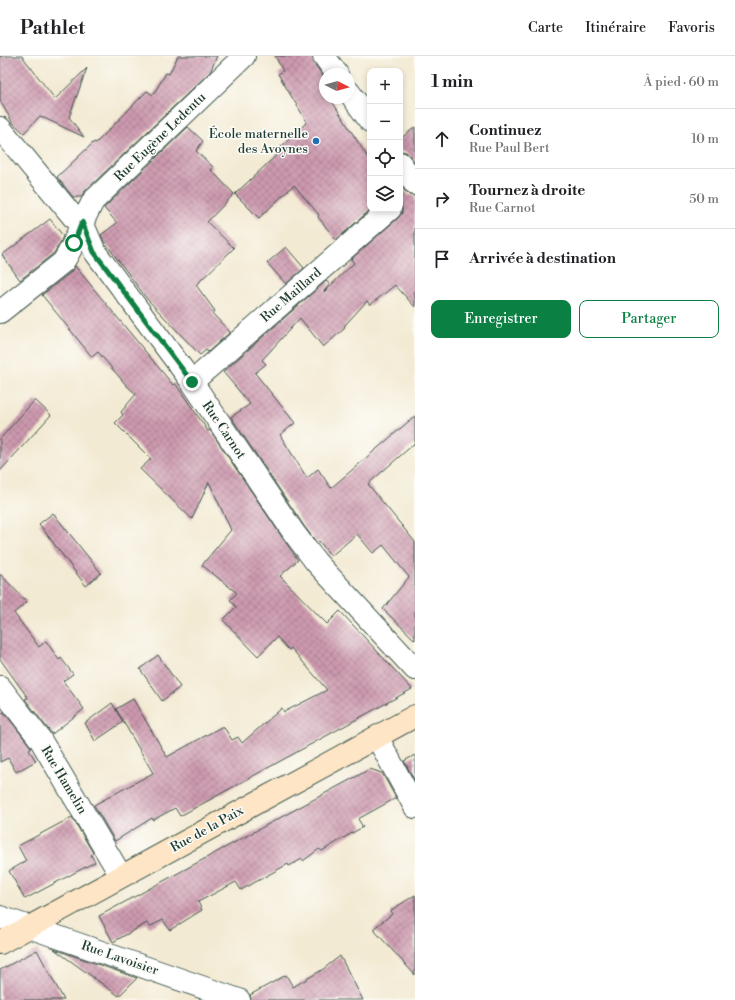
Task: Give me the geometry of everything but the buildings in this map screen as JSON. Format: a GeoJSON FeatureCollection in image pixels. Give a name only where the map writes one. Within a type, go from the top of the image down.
{"type":"FeatureCollection","features":[{"type":"Feature","properties":{"kind":"main road","name":"Rue de la Paix"},"geometry":{"type":"LineString","coordinates":[[0,942],[415,716]]}},
{"type":"Feature","properties":{"kind":"street","name":"Rue Eugène Ledentu"},"geometry":{"type":"LineString","coordinates":[[0,312],[63,262],[69,254],[82,222],[93,201],[244,56]]}},
{"type":"Feature","properties":{"kind":"street"},"geometry":{"type":"LineString","coordinates":[[324,56],[332,68]]}},
{"type":"Feature","properties":{"kind":"street"},"geometry":{"type":"LineString","coordinates":[[355,100],[367,117]]}},
{"type":"Feature","properties":{"kind":"street","name":"Rue Carnot"},"geometry":{"type":"LineString","coordinates":[[0,128],[75,219],[82,222],[94,252],[192,382],[294,533],[316,562],[415,669]]}},
{"type":"Feature","properties":{"kind":"street"},"geometry":{"type":"LineString","coordinates":[[403,167],[415,184]]}},
{"type":"Feature","properties":{"kind":"street"},"geometry":{"type":"LineString","coordinates":[[403,198],[415,188]]}},
{"type":"Feature","properties":{"kind":"street","name":"Rue Maillard"},"geometry":{"type":"LineString","coordinates":[[192,382],[387,212]]}},
{"type":"Feature","properties":{"kind":"street","name":"Rue Hamelin"},"geometry":{"type":"LineString","coordinates":[[0,687],[40,739],[121,876]]}},
{"type":"Feature","properties":{"kind":"street"},"geometry":{"type":"LineString","coordinates":[[377,737],[415,807]]}},
{"type":"Feature","properties":{"kind":"street","name":"Rue Lavoisier"},"geometry":{"type":"LineString","coordinates":[[0,917],[239,1000]]}},
{"type":"Feature","properties":{"kind":"place","name":"École maternelle des Avoynes"},"geometry":{"type":"Point","coordinates":[316,141]}},
{"type":"Feature","properties":{"kind":"route"},"geometry":{"type":"LineString","coordinates":[[74,243],[82,222],[94,252],[192,382]]}}]}
